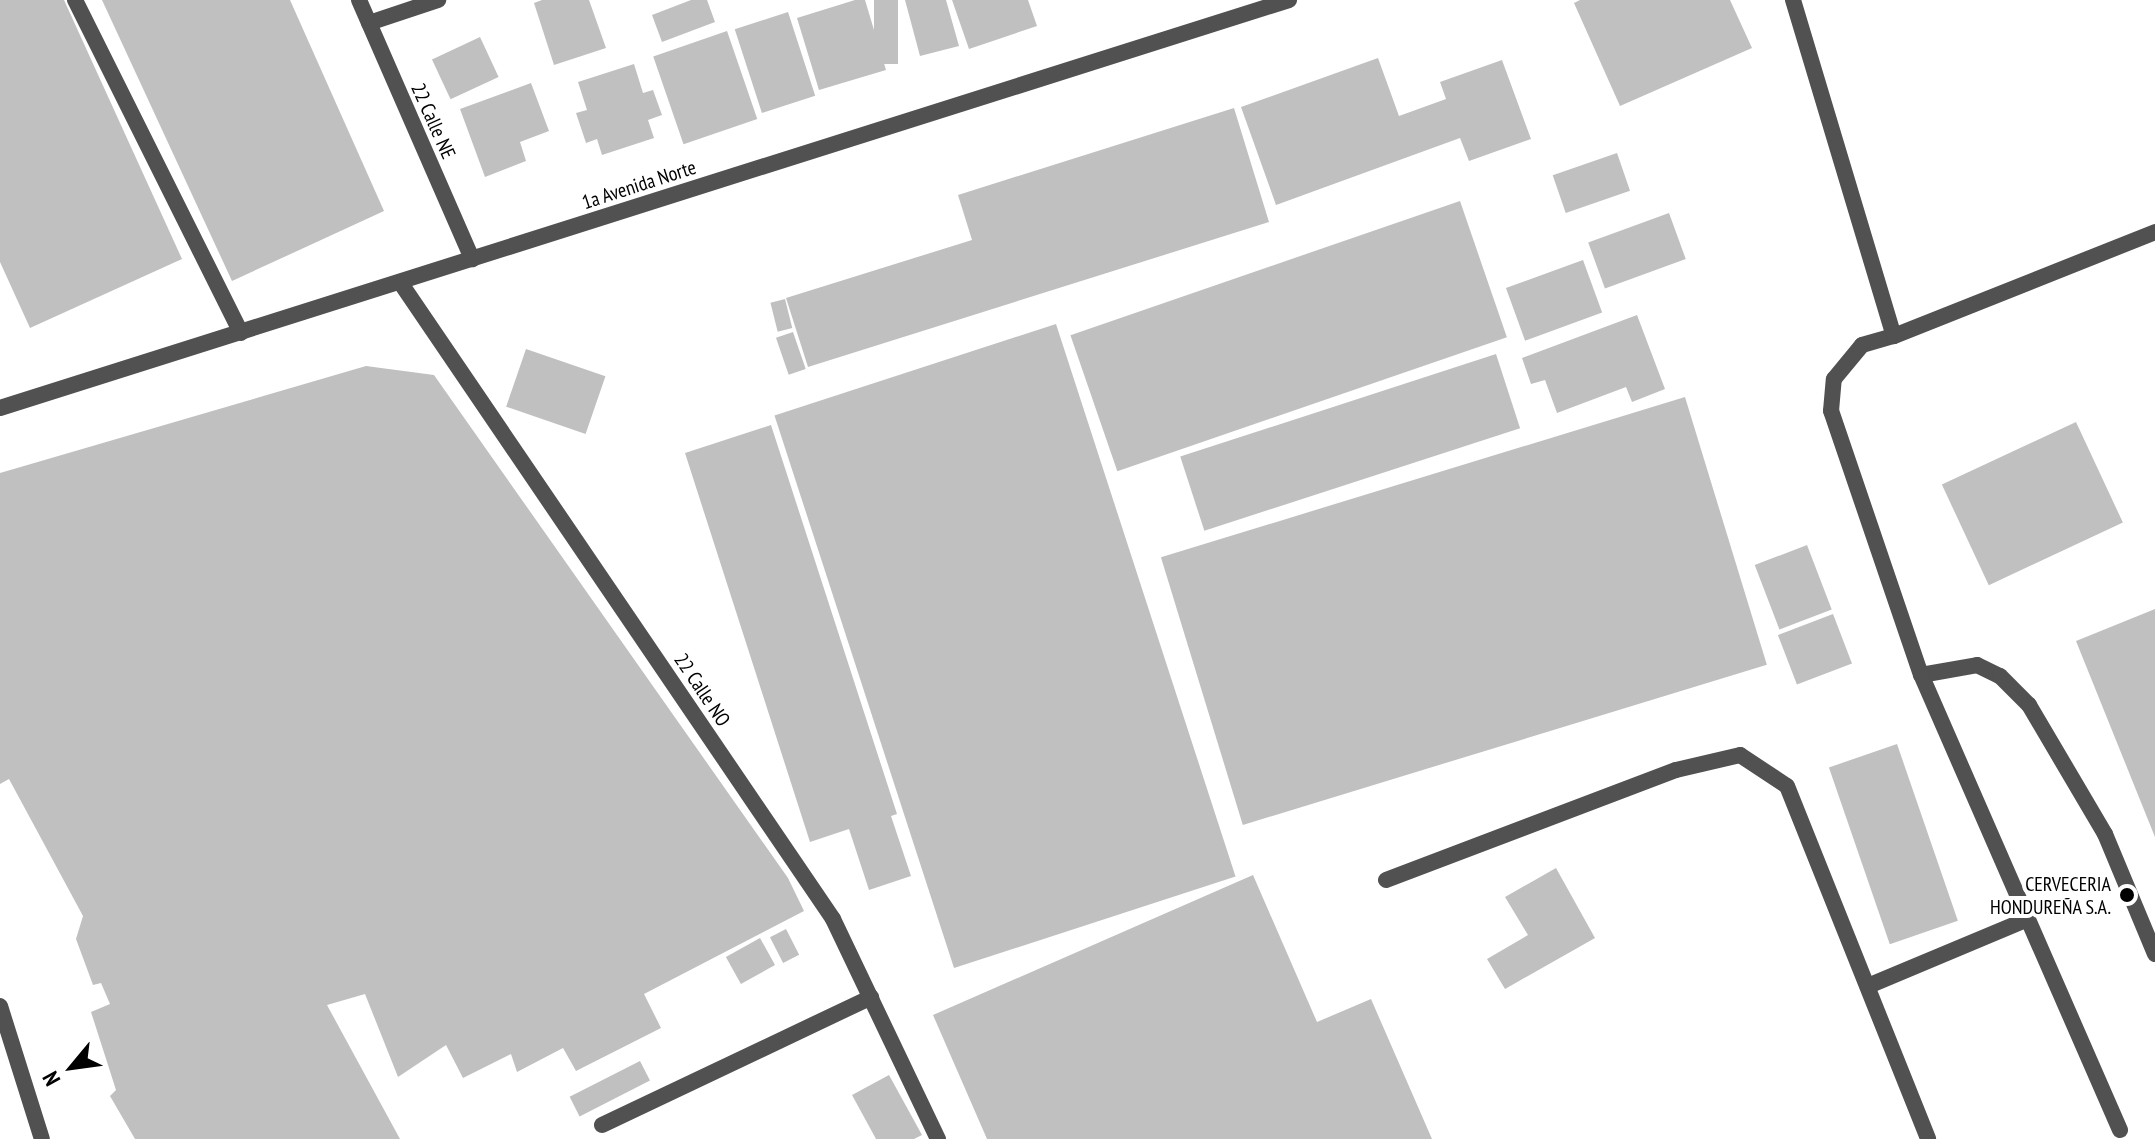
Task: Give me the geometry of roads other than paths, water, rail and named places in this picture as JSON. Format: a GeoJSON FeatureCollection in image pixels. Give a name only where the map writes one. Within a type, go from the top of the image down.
{"type":"FeatureCollection","features":[{"type":"Feature","properties":{"kind":"street"},"geometry":{"type":"LineString","coordinates":[[75,0],[241,333]]}},
{"type":"Feature","properties":{"kind":"street","name":"22 Calle NE"},"geometry":{"type":"LineString","coordinates":[[359,0],[472,259]]}},
{"type":"Feature","properties":{"kind":"street"},"geometry":{"type":"LineString","coordinates":[[369,23],[438,0]]}},
{"type":"Feature","properties":{"kind":"street","name":"1a Avenida Norte"},"geometry":{"type":"LineString","coordinates":[[0,408],[1289,0]]}},
{"type":"Feature","properties":{"kind":"street"},"geometry":{"type":"LineString","coordinates":[[1793,0],[1894,336]]}},
{"type":"Feature","properties":{"kind":"street"},"geometry":{"type":"LineString","coordinates":[[2120,1130],[1921,675],[1831,411],[1834,379],[1862,345],[1894,336],[2155,232]]}},
{"type":"Feature","properties":{"kind":"street","name":"22 Calle NO"},"geometry":{"type":"LineString","coordinates":[[400,282],[833,919],[938,1139]]}},
{"type":"Feature","properties":{"kind":"street"},"geometry":{"type":"LineString","coordinates":[[1921,675],[1977,665],[2000,676],[2029,705],[2105,834],[2155,954]]}},
{"type":"Feature","properties":{"kind":"street"},"geometry":{"type":"LineString","coordinates":[[1386,880],[1676,770],[1740,755],[1787,786],[1928,1139]]}},
{"type":"Feature","properties":{"kind":"street"},"geometry":{"type":"LineString","coordinates":[[1868,986],[2028,919]]}},
{"type":"Feature","properties":{"kind":"street"},"geometry":{"type":"LineString","coordinates":[[602,1125],[871,997]]}},
{"type":"Feature","properties":{"kind":"street"},"geometry":{"type":"LineString","coordinates":[[0,1006],[42,1139]]}},
{"type":"Feature","properties":{"kind":"place","name":"CERVECERIA HONDUREÑA S.A."},"geometry":{"type":"Point","coordinates":[2127,895]}}]}
